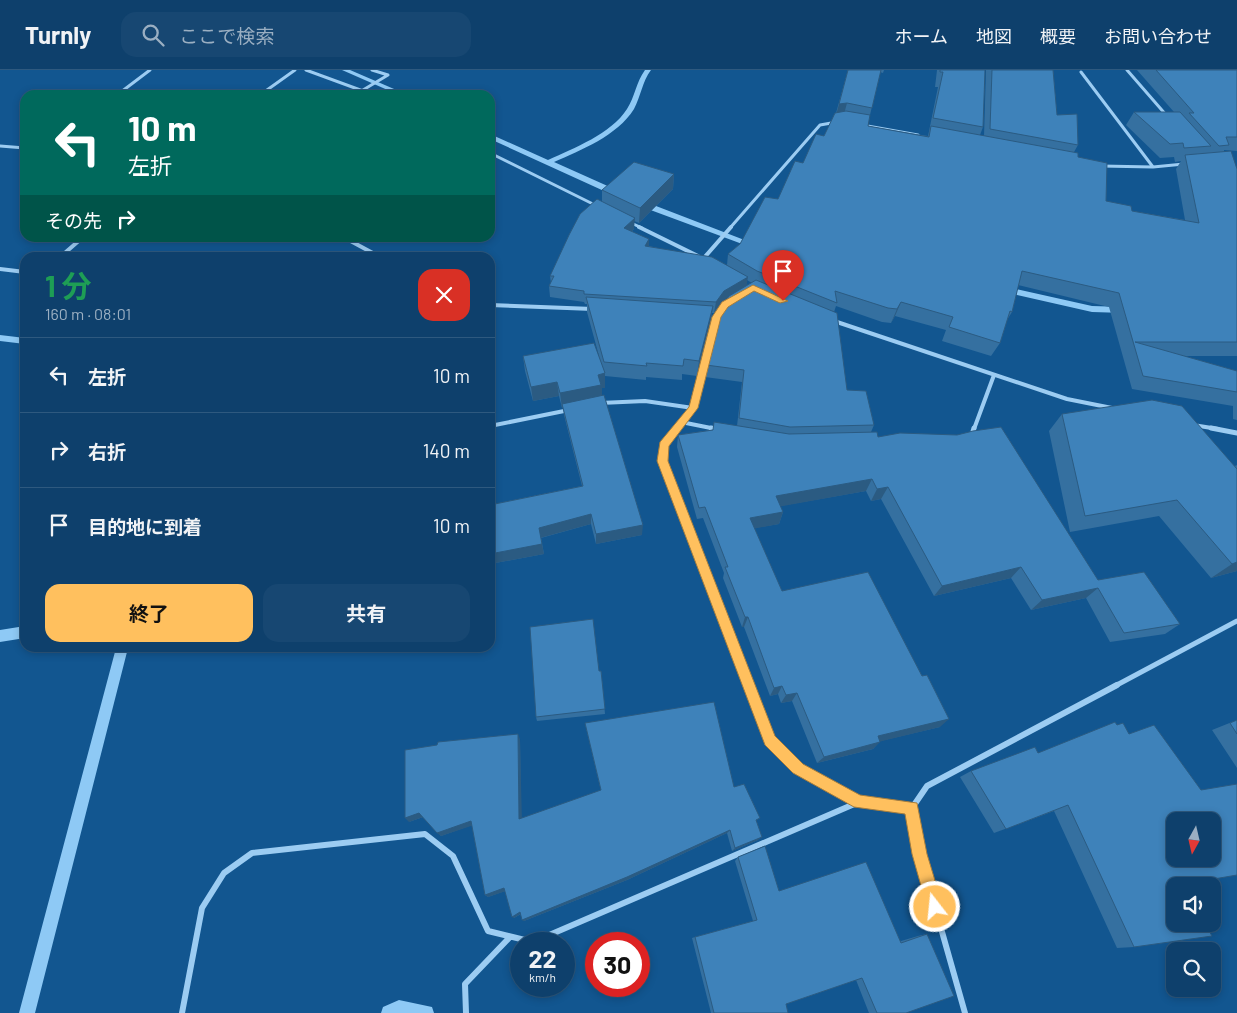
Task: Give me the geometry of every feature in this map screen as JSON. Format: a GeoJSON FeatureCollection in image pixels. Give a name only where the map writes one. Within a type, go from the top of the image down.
{"type":"FeatureCollection","features":[{"type":"Feature","properties":{"kind":"street"},"geometry":{"type":"LineString","coordinates":[[124,90],[150,70]]}},
{"type":"Feature","properties":{"kind":"street"},"geometry":{"type":"LineString","coordinates":[[267,90],[295,70]]}},
{"type":"Feature","properties":{"kind":"street"},"geometry":{"type":"LineString","coordinates":[[306,70],[363,90],[388,75],[372,70]]}},
{"type":"Feature","properties":{"kind":"street"},"geometry":{"type":"LineString","coordinates":[[1127,70],[1170,119]]}},
{"type":"Feature","properties":{"kind":"street"},"geometry":{"type":"LineString","coordinates":[[1081,72],[1153,167]]}},
{"type":"Feature","properties":{"kind":"street"},"geometry":{"type":"LineString","coordinates":[[703,259],[820,125],[843,121]]}},
{"type":"Feature","properties":{"kind":"street"},"geometry":{"type":"LineString","coordinates":[[853,123],[921,135]]}},
{"type":"Feature","properties":{"kind":"street"},"geometry":{"type":"LineString","coordinates":[[0,146],[20,148]]}},
{"type":"Feature","properties":{"kind":"street"},"geometry":{"type":"LineString","coordinates":[[495,154],[606,210]]}},
{"type":"Feature","properties":{"kind":"street"},"geometry":{"type":"LineString","coordinates":[[1099,166],[1153,167],[1189,163]]}},
{"type":"Feature","properties":{"kind":"street"},"geometry":{"type":"LineString","coordinates":[[623,219],[712,264]]}},
{"type":"Feature","properties":{"kind":"street"},"geometry":{"type":"LineString","coordinates":[[65,252],[77,242]]}},
{"type":"Feature","properties":{"kind":"street"},"geometry":{"type":"LineString","coordinates":[[352,242],[371,252]]}},
{"type":"Feature","properties":{"kind":"street"},"geometry":{"type":"LineString","coordinates":[[0,270],[20,272]]}},
{"type":"Feature","properties":{"kind":"street"},"geometry":{"type":"LineString","coordinates":[[495,305],[528,308],[603,309]]}},
{"type":"Feature","properties":{"kind":"street"},"geometry":{"type":"LineString","coordinates":[[721,311],[716,317],[694,408],[664,445],[663,461],[770,740],[798,768],[859,802],[912,808]]}},
{"type":"Feature","properties":{"kind":"street"},"geometry":{"type":"LineString","coordinates":[[707,316],[716,317]]}},
{"type":"Feature","properties":{"kind":"street"},"geometry":{"type":"LineString","coordinates":[[831,320],[1067,399],[1114,408]]}},
{"type":"Feature","properties":{"kind":"street"},"geometry":{"type":"LineString","coordinates":[[964,438],[972,436],[994,375]]}},
{"type":"Feature","properties":{"kind":"street"},"geometry":{"type":"LineString","coordinates":[[594,405],[645,401],[694,408]]}},
{"type":"Feature","properties":{"kind":"street"},"geometry":{"type":"LineString","coordinates":[[495,425],[575,408]]}},
{"type":"Feature","properties":{"kind":"street"},"geometry":{"type":"LineString","coordinates":[[681,422],[726,432]]}},
{"type":"Feature","properties":{"kind":"street"},"geometry":{"type":"LineString","coordinates":[[1190,424],[1237,434]]}},
{"type":"Feature","properties":{"kind":"street"},"geometry":{"type":"LineString","coordinates":[[966,1013],[920,854],[912,808],[927,786],[1237,621]]}},
{"type":"Feature","properties":{"kind":"street"},"geometry":{"type":"LineString","coordinates":[[556,932],[859,802]]}},
{"type":"Feature","properties":{"kind":"street"},"geometry":{"type":"LineString","coordinates":[[182,1013],[202,908],[224,873],[252,853],[425,834],[454,856],[488,931],[510,937],[465,984],[466,1013]]}},
{"type":"Feature","properties":{"kind":"building"},"geometry":{"type":"Polygon","coordinates":[[[848,70],[881,70],[872,108],[847,103],[839,104],[848,70]]]}},
{"type":"Feature","properties":{"kind":"building"},"geometry":{"type":"Polygon","coordinates":[[[940,70],[985,70],[983,127],[933,118],[943,72],[940,72],[940,70]]]}},
{"type":"Feature","properties":{"kind":"building"},"geometry":{"type":"Polygon","coordinates":[[[992,70],[1053,70],[1057,115],[1077,114],[1078,145],[990,129],[992,70]]]}},
{"type":"Feature","properties":{"kind":"building"},"geometry":{"type":"Polygon","coordinates":[[[1156,70],[1237,70],[1237,137],[1226,137],[1229,145],[1219,146],[1189,113],[1194,113],[1156,70]]]}},
{"type":"Feature","properties":{"kind":"building"},"geometry":{"type":"Polygon","coordinates":[[[846,111],[870,115],[868,126],[929,137],[931,126],[1078,153],[1078,157],[1107,163],[1106,201],[1131,206],[1132,211],[1199,223],[1185,155],[1231,151],[1237,169],[1237,342],[1135,342],[1237,371],[1237,392],[1143,376],[1119,293],[1022,271],[1012,312],[1010,311],[1000,343],[949,327],[953,317],[901,302],[897,309],[888,308],[835,291],[837,303],[757,271],[728,254],[740,244],[765,197],[778,199],[795,161],[803,163],[816,134],[824,136],[835,113],[846,111]]]}},
{"type":"Feature","properties":{"kind":"building"},"geometry":{"type":"Polygon","coordinates":[[[1134,112],[1180,112],[1211,146],[1184,148],[1183,143],[1170,144],[1134,112]]]}},
{"type":"Feature","properties":{"kind":"building"},"geometry":{"type":"Polygon","coordinates":[[[634,162],[674,174],[640,208],[602,190],[634,162]]]}},
{"type":"Feature","properties":{"kind":"building"},"geometry":{"type":"Polygon","coordinates":[[[597,199],[635,218],[624,228],[649,239],[645,246],[712,257],[748,277],[724,291],[716,302],[584,294],[584,291],[549,286],[554,276],[550,276],[580,214],[597,199]]]}},
{"type":"Feature","properties":{"kind":"building"},"geometry":{"type":"Polygon","coordinates":[[[756,280],[837,313],[847,390],[866,391],[874,425],[790,427],[739,418],[744,370],[706,365],[721,307],[729,296],[756,280]]]}},
{"type":"Feature","properties":{"kind":"building"},"geometry":{"type":"Polygon","coordinates":[[[586,297],[713,306],[699,361],[684,359],[683,366],[646,363],[647,366],[604,362],[586,297]]]}},
{"type":"Feature","properties":{"kind":"building"},"geometry":{"type":"Polygon","coordinates":[[[594,343],[605,373],[598,375],[601,385],[560,393],[557,382],[531,387],[523,356],[594,343]]]}},
{"type":"Feature","properties":{"kind":"building"},"geometry":{"type":"Polygon","coordinates":[[[604,395],[643,525],[596,534],[591,514],[539,528],[542,544],[495,553],[495,504],[583,486],[562,404],[604,395]]]}},
{"type":"Feature","properties":{"kind":"building"},"geometry":{"type":"Polygon","coordinates":[[[1152,400],[1182,406],[1237,469],[1237,562],[1232,564],[1177,500],[1085,516],[1062,414],[1152,400]]]}},
{"type":"Feature","properties":{"kind":"building"},"geometry":{"type":"Polygon","coordinates":[[[714,422],[789,434],[877,432],[878,437],[900,433],[957,435],[1001,427],[1098,580],[1144,572],[1180,624],[1124,633],[1098,588],[1042,600],[1021,567],[942,586],[888,487],[877,489],[872,479],[776,496],[783,512],[750,518],[782,591],[868,572],[922,676],[927,675],[949,719],[878,736],[880,742],[824,757],[797,693],[786,695],[782,686],[774,688],[748,617],[745,617],[725,567],[728,567],[705,507],[699,508],[678,435],[713,430],[714,422]]]}},
{"type":"Feature","properties":{"kind":"building"},"geometry":{"type":"Polygon","coordinates":[[[593,619],[605,709],[536,717],[530,627],[593,619]]]}},
{"type":"Feature","properties":{"kind":"building"},"geometry":{"type":"Polygon","coordinates":[[[714,702],[734,787],[744,784],[760,818],[756,820],[762,837],[735,848],[730,830],[627,877],[522,920],[520,912],[512,917],[504,888],[485,895],[471,821],[437,833],[419,813],[405,818],[405,750],[437,745],[438,742],[518,734],[519,819],[601,790],[585,723],[714,702]]]}},
{"type":"Feature","properties":{"kind":"building"},"geometry":{"type":"Polygon","coordinates":[[[1237,720],[1237,734],[1230,723],[1237,720]]]}},
{"type":"Feature","properties":{"kind":"building"},"geometry":{"type":"Polygon","coordinates":[[[1115,722],[1117,725],[1123,723],[1129,734],[1154,725],[1201,790],[1237,784],[1237,875],[1221,878],[1166,877],[1166,932],[1210,932],[1212,936],[1134,947],[1068,805],[1006,829],[971,771],[1035,747],[1038,753],[1115,722]]]}},
{"type":"Feature","properties":{"kind":"building"},"geometry":{"type":"Polygon","coordinates":[[[765,846],[779,891],[866,862],[901,943],[927,934],[954,996],[906,1013],[877,1013],[862,978],[786,1004],[788,1013],[714,1013],[695,937],[757,920],[738,857],[765,846]]]}},
{"type":"Feature","properties":{"kind":"waterway"},"geometry":{"type":"LineString","coordinates":[[345,70],[393,90]]}},
{"type":"Feature","properties":{"kind":"waterway"},"geometry":{"type":"LineString","coordinates":[[548,162],[593,140],[625,116],[631,108],[639,85],[648,70]]}},
{"type":"Feature","properties":{"kind":"waterway"},"geometry":{"type":"LineString","coordinates":[[495,138],[548,162]]}},
{"type":"Feature","properties":{"kind":"waterway"},"geometry":{"type":"LineString","coordinates":[[548,162],[618,194]]}},
{"type":"Feature","properties":{"kind":"waterway"},"geometry":{"type":"LineString","coordinates":[[640,203],[756,246]]}},
{"type":"Feature","properties":{"kind":"waterway"},"geometry":{"type":"LineString","coordinates":[[1003,289],[1092,309],[1125,310]]}},
{"type":"Feature","properties":{"kind":"waterway"},"geometry":{"type":"LineString","coordinates":[[0,338],[20,340]]}},
{"type":"Feature","properties":{"kind":"waterway"},"geometry":{"type":"LineString","coordinates":[[0,636],[20,633]]}},
{"type":"Feature","properties":{"kind":"waterway"},"geometry":{"type":"LineString","coordinates":[[27,1013],[121,652]]}},
{"type":"Feature","properties":{"kind":"waterway"},"geometry":{"type":"LineString","coordinates":[[389,1013],[399,1008],[426,1013]]}},
{"type":"Feature","properties":{"kind":"route"},"geometry":{"type":"LineString","coordinates":[[783,301],[753,288],[725,304],[716,317],[694,408],[676,427],[664,445],[663,461],[770,740],[798,768],[859,802],[912,808],[920,854],[935,907]]}}]}
